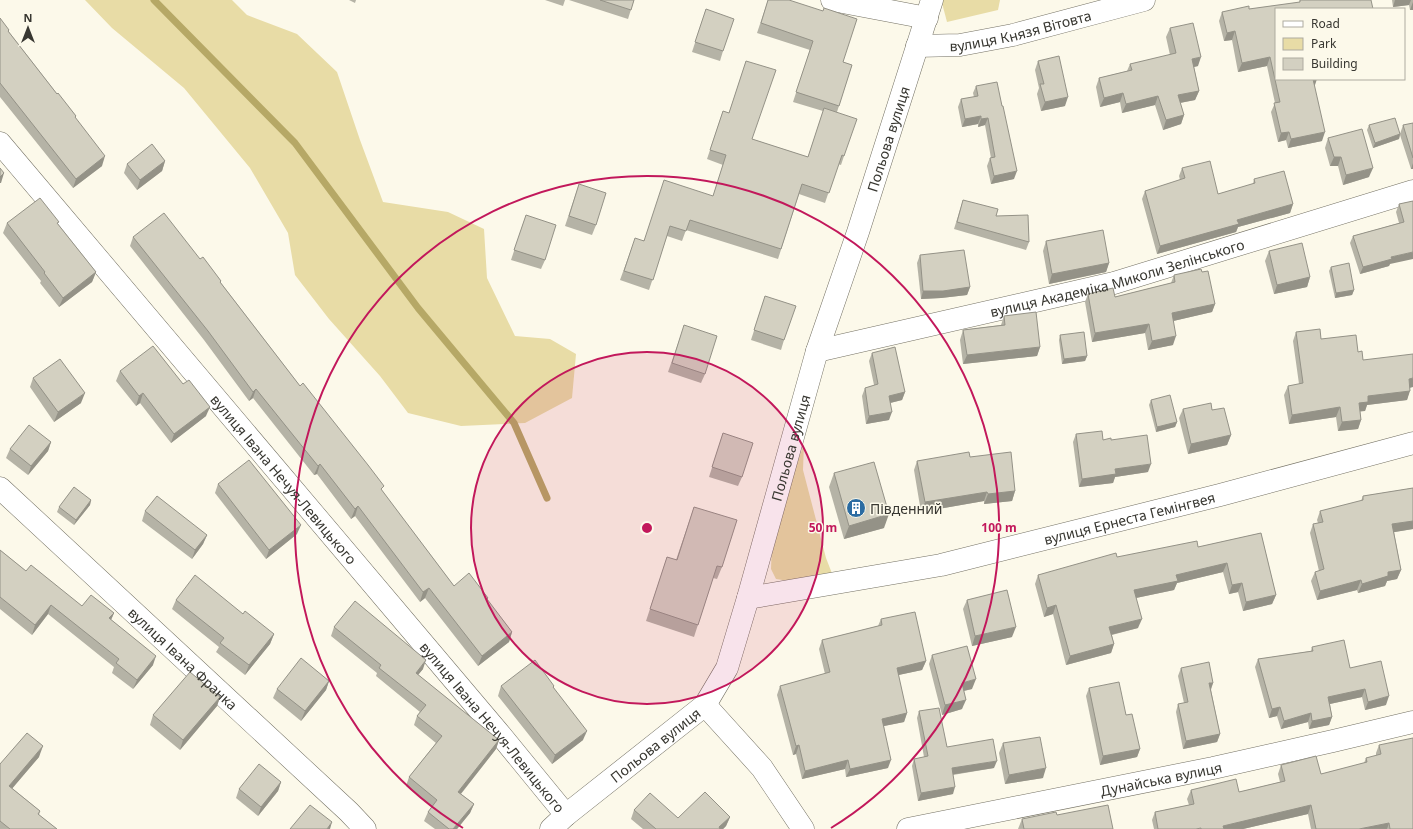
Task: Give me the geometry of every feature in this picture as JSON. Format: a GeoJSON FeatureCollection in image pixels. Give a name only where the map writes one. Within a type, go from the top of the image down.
{"type":"FeatureCollection","features":[{"type":"Feature","properties":{"kind":"street"},"geometry":{"type":"LineString","coordinates":[[832,0],[930,9]]}},
{"type":"Feature","properties":{"kind":"street","name":"вулиця Князя Вітовта"},"geometry":{"type":"LineString","coordinates":[[917,46],[960,45],[1013,35],[1144,0]]}},
{"type":"Feature","properties":{"kind":"street","name":"Польова вулиця"},"geometry":{"type":"LineString","coordinates":[[559,822],[705,705],[727,668],[748,598],[816,351],[858,232],[930,9]]}},
{"type":"Feature","properties":{"kind":"street","name":"вулиця Івана Нечуя-Левицького"},"geometry":{"type":"LineString","coordinates":[[0,143],[498,732],[559,822]]}},
{"type":"Feature","properties":{"kind":"street","name":"вулиця Академіка Миколи Зелінського"},"geometry":{"type":"LineString","coordinates":[[816,351],[1114,283],[1413,191]]}},
{"type":"Feature","properties":{"kind":"street","name":"вулиця Ернеста Гемінгвея"},"geometry":{"type":"LineString","coordinates":[[748,598],[941,565],[1220,496],[1413,443]]}},
{"type":"Feature","properties":{"kind":"street","name":"вулиця Івана Франка"},"geometry":{"type":"LineString","coordinates":[[0,488],[365,829]]}},
{"type":"Feature","properties":{"kind":"street"},"geometry":{"type":"LineString","coordinates":[[705,705],[762,768],[803,829]]}},
{"type":"Feature","properties":{"kind":"street","name":"Дунайська вулиця"},"geometry":{"type":"LineString","coordinates":[[908,829],[1213,768],[1413,722]]}},
{"type":"Feature","properties":{"kind":"green space"},"geometry":{"type":"Polygon","coordinates":[[[85,0],[232,0],[247,15],[297,34],[337,72],[383,202],[448,212],[484,229],[487,278],[515,336],[550,339],[576,354],[572,398],[525,423],[461,426],[408,413],[380,376],[329,319],[295,275],[288,233],[250,168],[184,88],[112,28],[85,0]]]}},
{"type":"Feature","properties":{"kind":"green space"},"geometry":{"type":"Polygon","coordinates":[[[943,0],[1000,0],[998,10],[947,22],[942,3],[943,0]]]}},
{"type":"Feature","properties":{"kind":"green space"},"geometry":{"type":"Polygon","coordinates":[[[804,444],[803,470],[826,558],[833,576],[789,581],[776,579],[771,569],[772,539],[782,504],[804,444]]]}},
{"type":"Feature","properties":{"kind":"building"},"geometry":{"type":"Polygon","coordinates":[[[600,0],[634,0],[631,10],[600,0]]]}},
{"type":"Feature","properties":{"kind":"building"},"geometry":{"type":"Polygon","coordinates":[[[768,0],[789,0],[823,11],[824,8],[857,19],[843,62],[852,65],[839,106],[796,92],[813,41],[761,23],[768,0]]]}},
{"type":"Feature","properties":{"kind":"building"},"geometry":{"type":"Polygon","coordinates":[[[1300,0],[1371,0],[1373,8],[1275,8],[1275,80],[1270,57],[1242,63],[1235,31],[1227,33],[1222,12],[1249,6],[1249,9],[1300,2],[1300,0]]]}},
{"type":"Feature","properties":{"kind":"building"},"geometry":{"type":"Polygon","coordinates":[[[706,9],[734,19],[723,51],[695,42],[706,9]]]}},
{"type":"Feature","properties":{"kind":"building"},"geometry":{"type":"Polygon","coordinates":[[[0,18],[9,30],[8,31],[76,116],[75,117],[105,156],[76,179],[0,83],[0,18]]]}},
{"type":"Feature","properties":{"kind":"building"},"geometry":{"type":"Polygon","coordinates":[[[1193,23],[1201,57],[1192,59],[1199,91],[1178,95],[1184,115],[1166,120],[1158,96],[1126,104],[1123,93],[1104,98],[1099,78],[1132,70],[1130,64],[1176,53],[1170,28],[1193,23]]]}},
{"type":"Feature","properties":{"kind":"building"},"geometry":{"type":"Polygon","coordinates":[[[1059,56],[1068,97],[1045,102],[1040,84],[1044,84],[1038,61],[1059,56]]]}},
{"type":"Feature","properties":{"kind":"building"},"geometry":{"type":"Polygon","coordinates":[[[746,61],[776,70],[752,139],[808,157],[824,108],[857,119],[844,156],[842,155],[829,193],[802,184],[781,249],[690,220],[686,231],[670,226],[653,280],[624,271],[635,238],[644,241],[664,180],[713,196],[726,155],[710,150],[723,111],[729,113],[746,61]]]}},
{"type":"Feature","properties":{"kind":"building"},"geometry":{"type":"Polygon","coordinates":[[[1275,80],[1313,80],[1325,132],[1291,139],[1289,132],[1281,133],[1274,103],[1280,102],[1275,80]]]}},
{"type":"Feature","properties":{"kind":"building"},"geometry":{"type":"Polygon","coordinates":[[[997,82],[1017,171],[994,176],[990,158],[995,157],[988,118],[981,119],[981,116],[965,119],[961,99],[978,96],[976,86],[997,82]]]}},
{"type":"Feature","properties":{"kind":"building"},"geometry":{"type":"Polygon","coordinates":[[[1395,118],[1400,134],[1375,143],[1369,125],[1395,118]]]}},
{"type":"Feature","properties":{"kind":"building"},"geometry":{"type":"Polygon","coordinates":[[[1413,123],[1413,158],[1403,125],[1413,123]]]}},
{"type":"Feature","properties":{"kind":"building"},"geometry":{"type":"Polygon","coordinates":[[[1362,129],[1373,168],[1346,175],[1341,157],[1334,157],[1328,138],[1362,129]]]}},
{"type":"Feature","properties":{"kind":"building"},"geometry":{"type":"Polygon","coordinates":[[[152,144],[165,161],[140,180],[127,164],[152,144]]]}},
{"type":"Feature","properties":{"kind":"building"},"geometry":{"type":"Polygon","coordinates":[[[1210,161],[1218,194],[1255,183],[1254,179],[1284,171],[1293,204],[1237,220],[1239,224],[1160,246],[1145,191],[1185,178],[1182,168],[1210,161]]]}},
{"type":"Feature","properties":{"kind":"building"},"geometry":{"type":"Polygon","coordinates":[[[0,168],[4,173],[0,177],[0,168]]]}},
{"type":"Feature","properties":{"kind":"building"},"geometry":{"type":"Polygon","coordinates":[[[579,184],[606,193],[596,225],[569,216],[579,184]]]}},
{"type":"Feature","properties":{"kind":"building"},"geometry":{"type":"Polygon","coordinates":[[[40,198],[59,222],[57,223],[96,272],[63,298],[7,223],[40,198]]]}},
{"type":"Feature","properties":{"kind":"building"},"geometry":{"type":"Polygon","coordinates":[[[963,200],[998,209],[996,216],[1028,215],[1029,242],[957,222],[963,200]]]}},
{"type":"Feature","properties":{"kind":"building"},"geometry":{"type":"Polygon","coordinates":[[[1413,201],[1413,252],[1391,257],[1392,259],[1363,267],[1353,236],[1404,222],[1399,204],[1413,201]]]}},
{"type":"Feature","properties":{"kind":"building"},"geometry":{"type":"Polygon","coordinates":[[[164,213],[200,259],[203,257],[221,281],[220,282],[300,386],[303,383],[368,465],[384,486],[381,489],[454,586],[469,573],[488,598],[487,599],[512,632],[482,656],[429,588],[423,592],[358,506],[355,509],[320,464],[318,466],[256,389],[253,392],[208,331],[133,237],[164,213]]]}},
{"type":"Feature","properties":{"kind":"building"},"geometry":{"type":"Polygon","coordinates":[[[526,215],[556,225],[545,260],[514,250],[526,215]]]}},
{"type":"Feature","properties":{"kind":"building"},"geometry":{"type":"Polygon","coordinates":[[[1103,230],[1109,263],[1052,274],[1046,241],[1103,230]]]}},
{"type":"Feature","properties":{"kind":"building"},"geometry":{"type":"Polygon","coordinates":[[[1302,243],[1310,277],[1277,285],[1269,251],[1302,243]]]}},
{"type":"Feature","properties":{"kind":"building"},"geometry":{"type":"Polygon","coordinates":[[[964,250],[970,287],[943,291],[923,291],[920,255],[964,250]]]}},
{"type":"Feature","properties":{"kind":"building"},"geometry":{"type":"Polygon","coordinates":[[[1349,263],[1354,290],[1336,293],[1331,267],[1349,263]]]}},
{"type":"Feature","properties":{"kind":"building"},"geometry":{"type":"Polygon","coordinates":[[[1201,269],[1202,272],[1208,271],[1215,304],[1172,313],[1176,336],[1152,341],[1149,324],[1095,333],[1088,294],[1113,288],[1115,297],[1175,282],[1174,275],[1201,269]]]}},
{"type":"Feature","properties":{"kind":"building"},"geometry":{"type":"Polygon","coordinates":[[[765,296],[796,306],[784,340],[754,330],[765,296]]]}},
{"type":"Feature","properties":{"kind":"building"},"geometry":{"type":"Polygon","coordinates":[[[1036,312],[1040,347],[967,355],[963,330],[1005,325],[1004,316],[1036,312]]]}},
{"type":"Feature","properties":{"kind":"building"},"geometry":{"type":"Polygon","coordinates":[[[684,325],[717,336],[705,374],[672,363],[684,325]]]}},
{"type":"Feature","properties":{"kind":"building"},"geometry":{"type":"Polygon","coordinates":[[[1320,329],[1321,339],[1356,335],[1358,352],[1362,351],[1363,360],[1413,354],[1413,378],[1409,379],[1410,391],[1368,396],[1368,402],[1359,403],[1361,420],[1342,422],[1340,407],[1292,415],[1288,386],[1303,383],[1296,332],[1320,329]]]}},
{"type":"Feature","properties":{"kind":"building"},"geometry":{"type":"Polygon","coordinates":[[[1084,332],[1087,356],[1064,359],[1060,335],[1084,332]]]}},
{"type":"Feature","properties":{"kind":"building"},"geometry":{"type":"Polygon","coordinates":[[[153,346],[183,384],[189,380],[210,407],[174,434],[143,393],[139,396],[120,371],[153,346]]]}},
{"type":"Feature","properties":{"kind":"building"},"geometry":{"type":"Polygon","coordinates":[[[895,347],[905,392],[889,396],[892,412],[869,416],[865,388],[878,384],[872,353],[895,347]]]}},
{"type":"Feature","properties":{"kind":"building"},"geometry":{"type":"Polygon","coordinates":[[[60,359],[85,393],[58,412],[33,378],[60,359]]]}},
{"type":"Feature","properties":{"kind":"building"},"geometry":{"type":"Polygon","coordinates":[[[1170,395],[1177,422],[1157,427],[1151,400],[1170,395]]]}},
{"type":"Feature","properties":{"kind":"building"},"geometry":{"type":"Polygon","coordinates":[[[1211,403],[1212,410],[1224,408],[1231,435],[1191,444],[1183,409],[1211,403]]]}},
{"type":"Feature","properties":{"kind":"building"},"geometry":{"type":"Polygon","coordinates":[[[29,425],[51,442],[31,466],[10,449],[29,425]]]}},
{"type":"Feature","properties":{"kind":"building"},"geometry":{"type":"Polygon","coordinates":[[[1102,431],[1103,440],[1147,435],[1151,464],[1115,469],[1116,474],[1082,479],[1076,434],[1102,431]]]}},
{"type":"Feature","properties":{"kind":"building"},"geometry":{"type":"Polygon","coordinates":[[[723,433],[753,443],[742,477],[712,467],[723,433]]]}},
{"type":"Feature","properties":{"kind":"building"},"geometry":{"type":"Polygon","coordinates":[[[969,452],[970,457],[1011,452],[1015,491],[988,494],[987,492],[925,502],[917,461],[969,452]]]}},
{"type":"Feature","properties":{"kind":"building"},"geometry":{"type":"Polygon","coordinates":[[[249,460],[301,525],[269,550],[218,484],[249,460]]]}},
{"type":"Feature","properties":{"kind":"building","name":"Південний"},"geometry":{"type":"Polygon","coordinates":[[[874,462],[889,514],[849,526],[834,473],[874,462]]]}},
{"type":"Feature","properties":{"kind":"building"},"geometry":{"type":"Polygon","coordinates":[[[74,487],[91,500],[76,520],[59,507],[74,487]]]}},
{"type":"Feature","properties":{"kind":"building"},"geometry":{"type":"Polygon","coordinates":[[[1413,488],[1413,521],[1392,524],[1401,570],[1388,572],[1388,576],[1362,584],[1361,580],[1320,591],[1315,572],[1324,569],[1313,524],[1323,522],[1320,511],[1363,500],[1363,496],[1413,488]]]}},
{"type":"Feature","properties":{"kind":"building"},"geometry":{"type":"Polygon","coordinates":[[[157,496],[207,535],[195,550],[145,511],[157,496]]]}},
{"type":"Feature","properties":{"kind":"building"},"geometry":{"type":"Polygon","coordinates":[[[694,507],[737,520],[722,567],[717,566],[698,625],[650,609],[667,557],[677,560],[694,507]]]}},
{"type":"Feature","properties":{"kind":"building"},"geometry":{"type":"Polygon","coordinates":[[[1261,533],[1276,595],[1246,602],[1242,583],[1232,585],[1227,563],[1176,575],[1178,581],[1134,590],[1142,619],[1109,627],[1114,644],[1070,656],[1056,605],[1047,608],[1038,575],[1116,553],[1117,557],[1197,541],[1198,547],[1261,533]]]}},
{"type":"Feature","properties":{"kind":"building"},"geometry":{"type":"Polygon","coordinates":[[[0,550],[26,571],[31,565],[82,606],[91,595],[114,613],[109,618],[156,656],[137,680],[116,663],[119,659],[51,605],[35,625],[0,597],[0,550]]]}},
{"type":"Feature","properties":{"kind":"building"},"geometry":{"type":"Polygon","coordinates":[[[195,575],[243,614],[245,611],[274,634],[249,665],[220,643],[224,638],[176,600],[195,575]]]}},
{"type":"Feature","properties":{"kind":"building"},"geometry":{"type":"Polygon","coordinates":[[[1007,590],[1016,627],[975,636],[967,600],[1007,590]]]}},
{"type":"Feature","properties":{"kind":"building"},"geometry":{"type":"Polygon","coordinates":[[[355,601],[426,660],[416,673],[499,740],[458,792],[474,804],[453,829],[449,829],[428,812],[437,800],[409,777],[442,736],[417,716],[426,705],[379,668],[381,665],[334,627],[355,601]]]}},
{"type":"Feature","properties":{"kind":"building"},"geometry":{"type":"Polygon","coordinates":[[[915,612],[926,661],[897,668],[907,713],[882,719],[891,760],[850,769],[848,760],[805,771],[799,745],[796,746],[780,686],[830,672],[822,640],[882,625],[881,619],[915,612]]]}},
{"type":"Feature","properties":{"kind":"building"},"geometry":{"type":"Polygon","coordinates":[[[1344,640],[1350,668],[1381,661],[1389,696],[1368,702],[1365,689],[1328,697],[1332,717],[1312,721],[1311,713],[1284,721],[1280,707],[1272,709],[1258,659],[1313,651],[1312,647],[1344,640]]]}},
{"type":"Feature","properties":{"kind":"building"},"geometry":{"type":"Polygon","coordinates":[[[967,646],[976,679],[962,683],[966,700],[945,705],[932,655],[967,646]]]}},
{"type":"Feature","properties":{"kind":"building"},"geometry":{"type":"Polygon","coordinates":[[[301,658],[329,681],[305,711],[277,689],[301,658]]]}},
{"type":"Feature","properties":{"kind":"building"},"geometry":{"type":"Polygon","coordinates":[[[535,660],[554,686],[553,687],[587,731],[555,755],[501,686],[535,660]]]}},
{"type":"Feature","properties":{"kind":"building"},"geometry":{"type":"Polygon","coordinates":[[[1209,662],[1213,683],[1209,683],[1220,734],[1186,741],[1178,704],[1188,702],[1181,668],[1209,662]]]}},
{"type":"Feature","properties":{"kind":"building"},"geometry":{"type":"Polygon","coordinates":[[[190,672],[220,697],[183,740],[153,715],[190,672]]]}},
{"type":"Feature","properties":{"kind":"building"},"geometry":{"type":"Polygon","coordinates":[[[1119,682],[1126,715],[1132,714],[1140,749],[1103,756],[1089,688],[1119,682]]]}},
{"type":"Feature","properties":{"kind":"building"},"geometry":{"type":"Polygon","coordinates":[[[939,708],[947,747],[993,739],[997,761],[952,768],[955,787],[921,793],[914,759],[928,756],[919,711],[939,708]]]}},
{"type":"Feature","properties":{"kind":"building"},"geometry":{"type":"Polygon","coordinates":[[[27,733],[43,746],[9,786],[40,811],[38,814],[57,829],[10,829],[0,821],[0,764],[27,733]]]}},
{"type":"Feature","properties":{"kind":"building"},"geometry":{"type":"Polygon","coordinates":[[[1040,737],[1046,768],[1009,775],[1003,743],[1040,737]]]}},
{"type":"Feature","properties":{"kind":"building"},"geometry":{"type":"Polygon","coordinates":[[[1413,738],[1413,829],[1390,829],[1389,823],[1359,829],[1316,829],[1311,805],[1223,826],[1224,829],[1158,829],[1155,812],[1194,804],[1191,790],[1236,779],[1239,792],[1285,781],[1281,765],[1316,756],[1321,774],[1367,762],[1366,758],[1381,754],[1379,745],[1413,738]]]}},
{"type":"Feature","properties":{"kind":"building"},"geometry":{"type":"Polygon","coordinates":[[[259,764],[281,782],[261,807],[239,789],[259,764]]]}},
{"type":"Feature","properties":{"kind":"building"},"geometry":{"type":"Polygon","coordinates":[[[705,792],[730,817],[719,827],[720,829],[656,829],[634,810],[650,793],[678,818],[705,792]]]}},
{"type":"Feature","properties":{"kind":"building"},"geometry":{"type":"Polygon","coordinates":[[[310,805],[332,822],[327,829],[290,829],[310,805]]]}},
{"type":"Feature","properties":{"kind":"building"},"geometry":{"type":"Polygon","coordinates":[[[1108,805],[1113,829],[1024,829],[1022,819],[1056,812],[1057,815],[1108,805]]]}},
{"type":"Feature","properties":{"kind":"waterway"},"geometry":{"type":"LineString","coordinates":[[154,0],[295,143],[418,308],[514,423],[547,498]]}},
{"type":"Feature","properties":{"kind":"place","name":"Південний"},"geometry":{"type":"Point","coordinates":[856,508]}}]}
